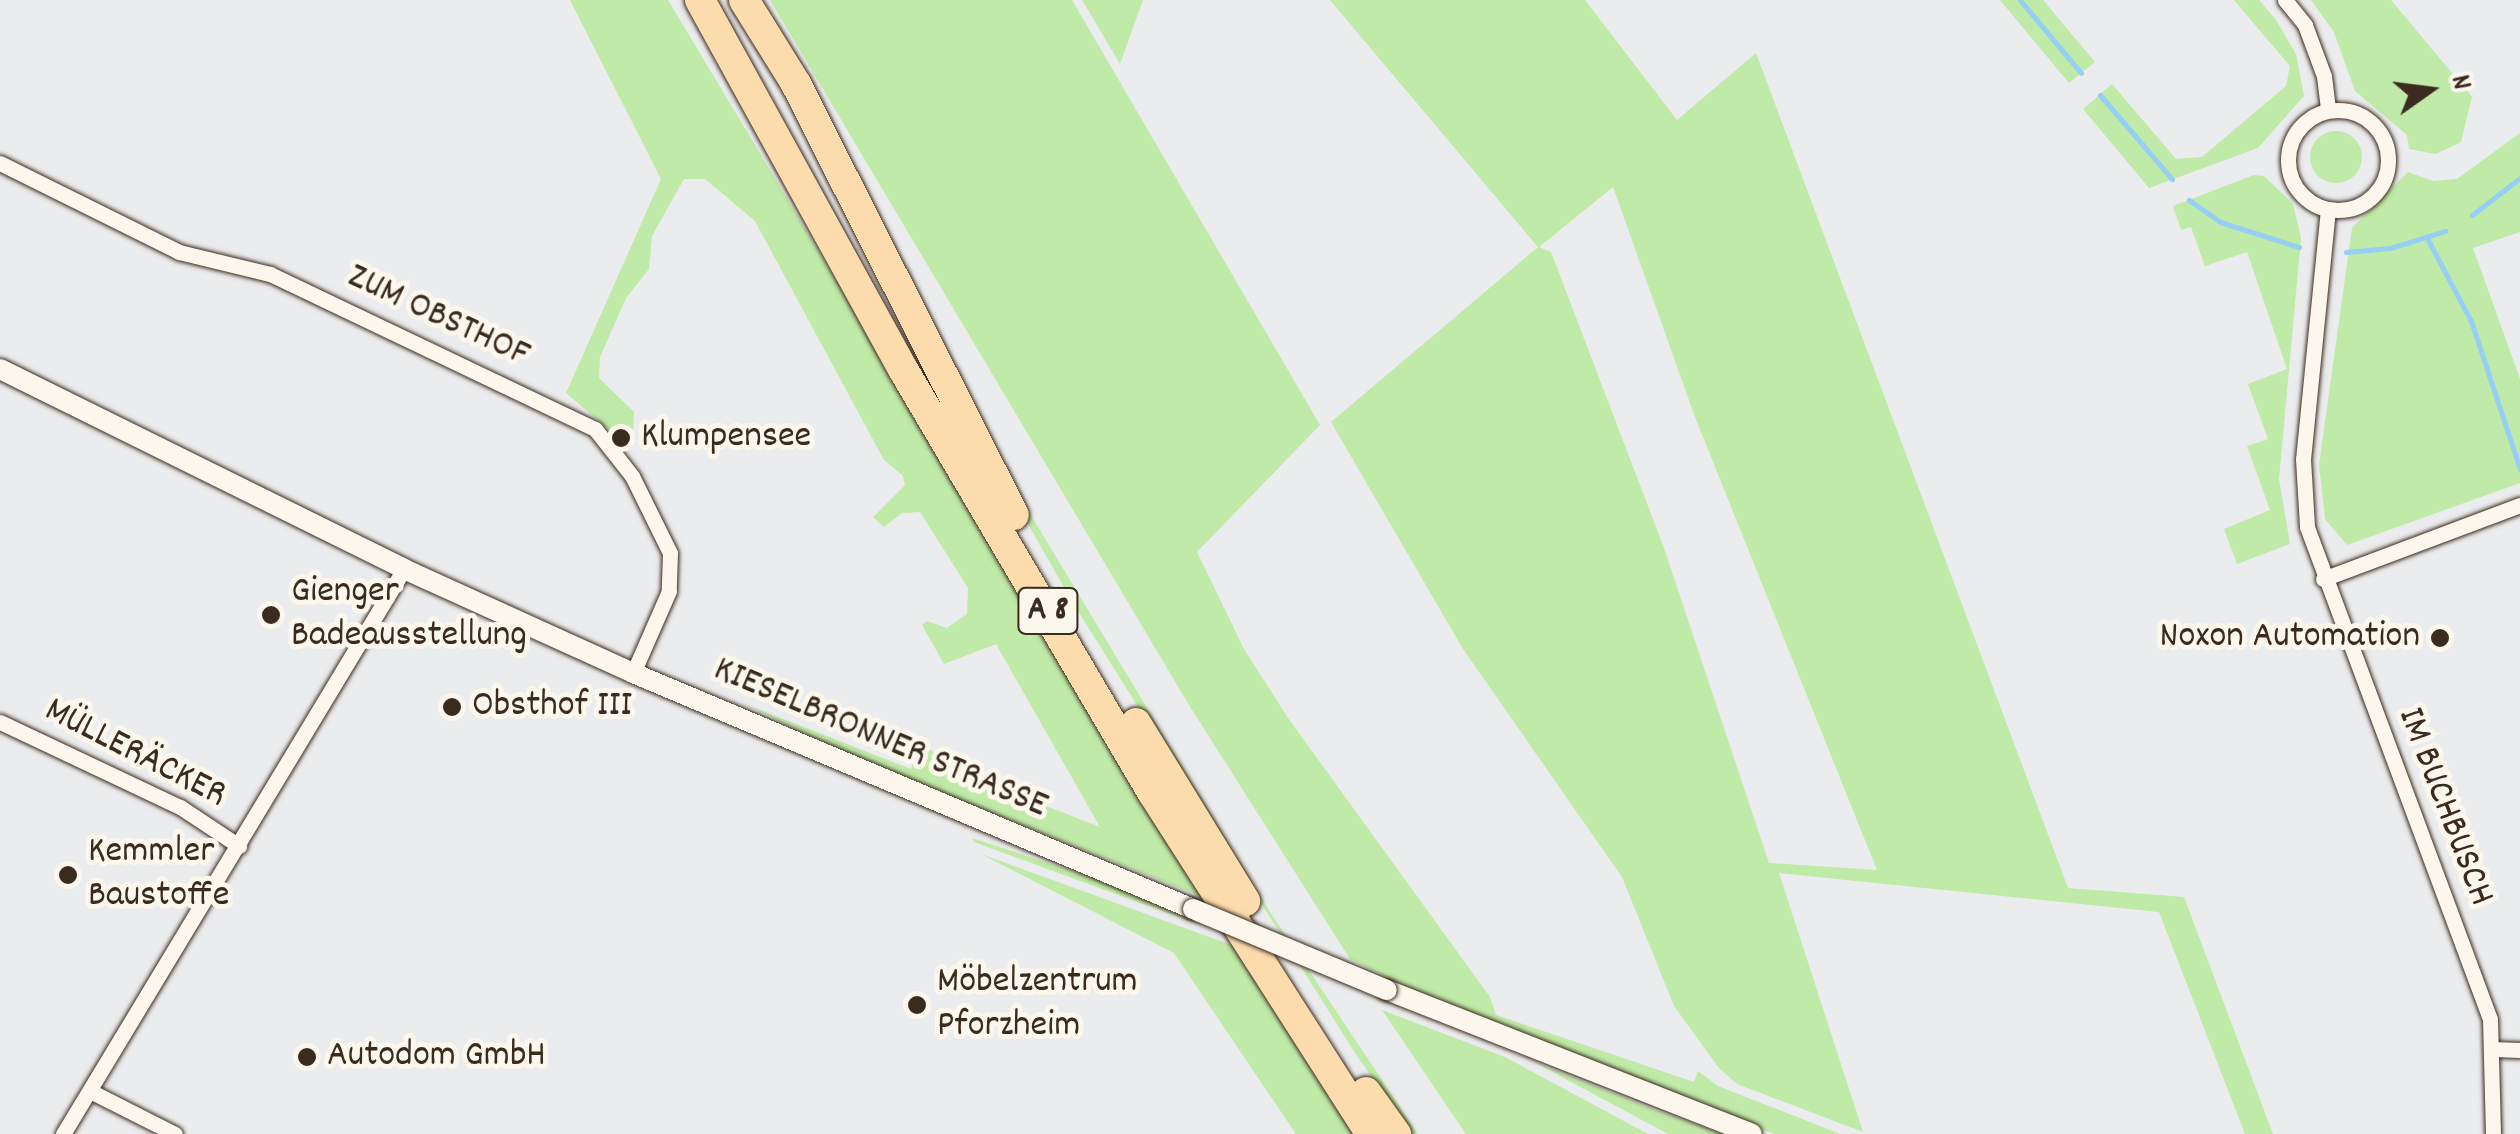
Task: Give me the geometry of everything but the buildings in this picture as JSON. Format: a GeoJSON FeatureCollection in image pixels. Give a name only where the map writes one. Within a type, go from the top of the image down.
{"type":"FeatureCollection","features":[{"type":"Feature","properties":{"kind":"highway","name":"A 8"},"geometry":{"type":"LineString","coordinates":[[700,0],[904,371],[1152,792],[1371,1134]]}},
{"type":"Feature","properties":{"kind":"highway","name":"A 8"},"geometry":{"type":"LineString","coordinates":[[744,0],[796,84],[1002,494],[1086,641],[1328,1039],[1396,1134]]}},
{"type":"Feature","properties":{"kind":"street"},"geometry":{"type":"LineString","coordinates":[[2285,0],[2305,25],[2324,76],[2328,110]]}},
{"type":"Feature","properties":{"kind":"street"},"geometry":{"type":"LineString","coordinates":[[2328,110],[2370,121],[2388,161],[2369,199],[2328,209],[2301,194],[2288,166],[2293,136],[2328,110]]}},
{"type":"Feature","properties":{"kind":"street","name":"ZUM OBSTHOF"},"geometry":{"type":"LineString","coordinates":[[0,163],[179,252],[270,274],[594,429],[632,476],[670,553],[669,591],[633,673]]}},
{"type":"Feature","properties":{"kind":"street","name":"IM BUCHBUSCH"},"geometry":{"type":"LineString","coordinates":[[2328,209],[2303,459],[2307,527],[2490,1019],[2493,1134]]}},
{"type":"Feature","properties":{"kind":"street","name":"KIESELBRONNER STRASSE"},"geometry":{"type":"LineString","coordinates":[[0,369],[404,569],[633,673],[1386,990],[1752,1134]]}},
{"type":"Feature","properties":{"kind":"street"},"geometry":{"type":"LineString","coordinates":[[2323,578],[2520,505]]}},
{"type":"Feature","properties":{"kind":"street"},"geometry":{"type":"LineString","coordinates":[[63,1134],[404,569]]}},
{"type":"Feature","properties":{"kind":"street","name":"MÜLLERÄCKER"},"geometry":{"type":"LineString","coordinates":[[0,722],[180,807],[239,846]]}},
{"type":"Feature","properties":{"kind":"street"},"geometry":{"type":"LineString","coordinates":[[2493,1050],[2520,1050]]}},
{"type":"Feature","properties":{"kind":"street"},"geometry":{"type":"LineString","coordinates":[[90,1091],[175,1134]]}},
{"type":"Feature","properties":{"kind":"green space"},"geometry":{"type":"Polygon","coordinates":[[[570,0],[668,0],[1207,899],[856,758],[742,703],[911,769],[918,751],[930,750],[995,786],[1100,827],[996,644],[944,664],[922,625],[927,621],[947,628],[967,614],[968,588],[920,512],[902,513],[884,527],[873,517],[905,485],[903,476],[884,460],[755,221],[705,179],[684,179],[652,236],[649,269],[626,298],[600,357],[599,378],[634,412],[633,433],[624,442],[566,393],[661,179],[570,0]]]}},
{"type":"Feature","properties":{"kind":"green space"},"geometry":{"type":"Polygon","coordinates":[[[770,0],[1072,0],[1320,425],[1197,552],[1244,649],[1288,718],[1490,997],[1496,1015],[1694,1082],[1698,1071],[1718,1086],[1840,1134],[1775,1134],[1707,1111],[1426,997],[1350,959],[1189,705],[770,0]]]}},
{"type":"Feature","properties":{"kind":"green space"},"geometry":{"type":"Polygon","coordinates":[[[1082,0],[1143,0],[1120,64],[1082,0]]]}},
{"type":"Feature","properties":{"kind":"green space"},"geometry":{"type":"Polygon","coordinates":[[[1330,0],[1585,0],[1677,120],[1756,53],[2068,888],[2184,897],[2273,1134],[2245,1134],[2159,912],[1779,873],[1863,1132],[1737,1084],[1719,1068],[1674,1006],[1622,877],[1463,649],[1331,422],[1538,247],[1330,0]],[[1613,187],[1539,247],[1551,252],[1664,548],[1769,863],[1877,870],[1695,417],[1613,187]]]}},
{"type":"Feature","properties":{"kind":"green space"},"geometry":{"type":"Polygon","coordinates":[[[2000,0],[2043,0],[2095,62],[2069,83],[2000,0]]]}},
{"type":"Feature","properties":{"kind":"green space"},"geometry":{"type":"Polygon","coordinates":[[[2234,0],[2259,0],[2276,20],[2296,54],[2304,96],[2258,148],[2149,188],[2083,109],[2112,84],[2176,159],[2202,157],[2286,86],[2290,66],[2234,0]]]}},
{"type":"Feature","properties":{"kind":"green space"},"geometry":{"type":"Polygon","coordinates":[[[2311,0],[2391,0],[2472,97],[2461,142],[2436,154],[2409,149],[2407,135],[2355,91],[2334,32],[2311,0]]]}},
{"type":"Feature","properties":{"kind":"green space"},"geometry":{"type":"Polygon","coordinates":[[[2336,131],[2354,139],[2362,157],[2354,175],[2336,183],[2318,175],[2310,157],[2318,139],[2336,131]]]}},
{"type":"Feature","properties":{"kind":"green space"},"geometry":{"type":"Polygon","coordinates":[[[2520,133],[2520,232],[2473,248],[2520,379],[2520,483],[2347,545],[2325,519],[2319,465],[2352,228],[2408,172],[2433,181],[2457,179],[2520,133]]]}},
{"type":"Feature","properties":{"kind":"green space"},"geometry":{"type":"Polygon","coordinates":[[[2254,175],[2264,176],[2293,204],[2301,238],[2279,479],[2290,544],[2237,564],[2224,529],[2270,510],[2247,446],[2268,439],[2248,384],[2287,369],[2247,252],[2205,266],[2191,227],[2181,230],[2173,206],[2254,175]]]}},
{"type":"Feature","properties":{"kind":"green space"},"geometry":{"type":"Polygon","coordinates":[[[1000,464],[1270,912],[1418,1134],[1411,1134],[1355,1053],[1073,603],[995,466],[1000,464]]]}},
{"type":"Feature","properties":{"kind":"green space"},"geometry":{"type":"Polygon","coordinates":[[[972,838],[1109,883],[1203,926],[974,842],[972,838]]]}},
{"type":"Feature","properties":{"kind":"green space"},"geometry":{"type":"Polygon","coordinates":[[[981,854],[1237,947],[1360,1134],[1296,1134],[1174,953],[981,854]]]}},
{"type":"Feature","properties":{"kind":"green space"},"geometry":{"type":"Polygon","coordinates":[[[1382,1010],[1505,1057],[1648,1134],[1466,1134],[1382,1010]]]}},
{"type":"Feature","properties":{"kind":"green space"},"geometry":{"type":"Polygon","coordinates":[[[1532,1061],[1653,1109],[1723,1134],[1668,1134],[1532,1061]]]}},
{"type":"Feature","properties":{"kind":"waterway"},"geometry":{"type":"LineString","coordinates":[[2020,0],[2081,73]]}},
{"type":"Feature","properties":{"kind":"waterway"},"geometry":{"type":"LineString","coordinates":[[2100,95],[2172,179]]}},
{"type":"Feature","properties":{"kind":"waterway"},"geometry":{"type":"LineString","coordinates":[[2472,215],[2520,178]]}},
{"type":"Feature","properties":{"kind":"waterway"},"geometry":{"type":"LineString","coordinates":[[2189,200],[2220,222],[2299,247]]}},
{"type":"Feature","properties":{"kind":"waterway"},"geometry":{"type":"LineString","coordinates":[[2346,252],[2390,248],[2445,231]]}},
{"type":"Feature","properties":{"kind":"waterway"},"geometry":{"type":"LineString","coordinates":[[2427,238],[2471,321],[2520,469]]}},
{"type":"Feature","properties":{"kind":"place","name":"Klumpensee"},"geometry":{"type":"Point","coordinates":[621,438]}},
{"type":"Feature","properties":{"kind":"place","name":"Gienger Badeausstellung"},"geometry":{"type":"Point","coordinates":[271,615]}},
{"type":"Feature","properties":{"kind":"place","name":"Noxon Automation"},"geometry":{"type":"Point","coordinates":[2440,638]}},
{"type":"Feature","properties":{"kind":"place","name":"Obsthof III"},"geometry":{"type":"Point","coordinates":[452,707]}},
{"type":"Feature","properties":{"kind":"place","name":"Kemmler Baustoffe"},"geometry":{"type":"Point","coordinates":[68,875]}},
{"type":"Feature","properties":{"kind":"place","name":"Möbelzentrum Pforzheim"},"geometry":{"type":"Point","coordinates":[917,1005]}},
{"type":"Feature","properties":{"kind":"place","name":"Autodom GmbH"},"geometry":{"type":"Point","coordinates":[307,1057]}}]}
